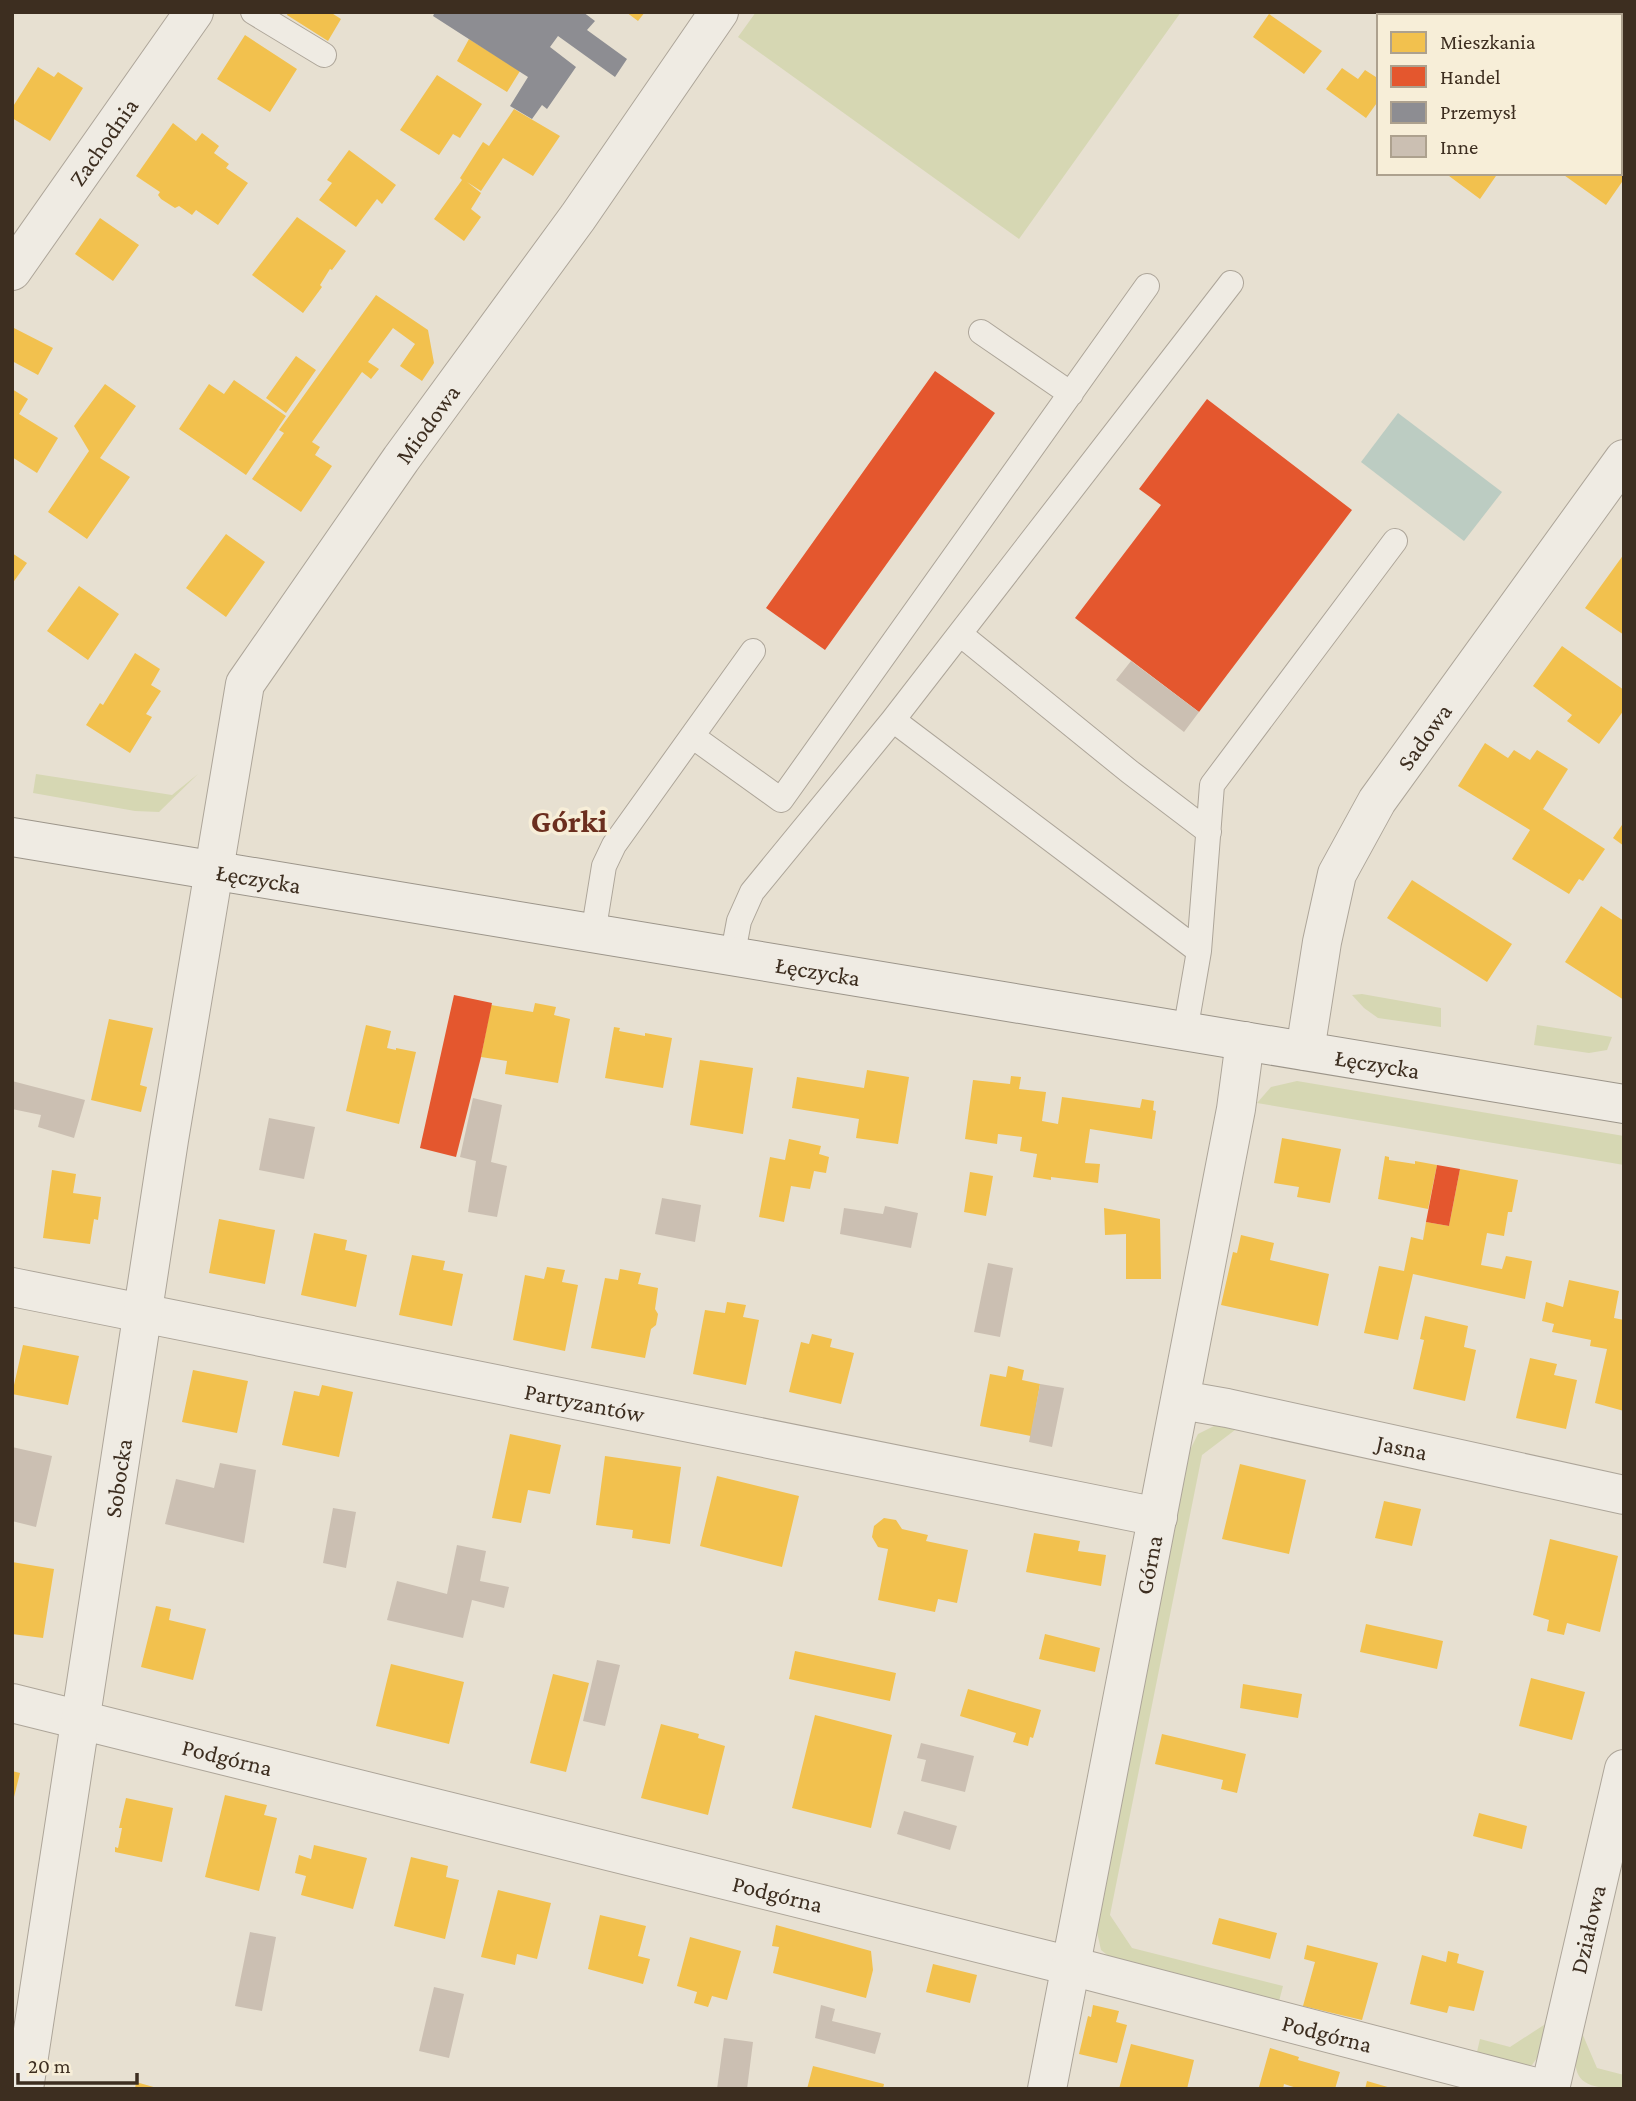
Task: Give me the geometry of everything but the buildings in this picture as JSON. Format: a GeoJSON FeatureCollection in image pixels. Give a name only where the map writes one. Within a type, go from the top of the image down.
{"type":"FeatureCollection","features":[{"type":"Feature","properties":{"kind":"street","name":"Zachodnia"},"geometry":{"type":"LineString","coordinates":[[12,271],[194,12]]}},
{"type":"Feature","properties":{"kind":"street","name":"Miodowa"},"geometry":{"type":"LineString","coordinates":[[213,870],[245,684],[401,459],[578,217],[719,12]]}},
{"type":"Feature","properties":{"kind":"street","name":"Sadowa"},"geometry":{"type":"LineString","coordinates":[[1305,1051],[1322,942],[1337,874],[1377,801],[1624,459]]}},
{"type":"Feature","properties":{"kind":"street","name":"Łęczycka"},"geometry":{"type":"LineString","coordinates":[[12,836],[732,958],[1624,1104]]}},
{"type":"Feature","properties":{"kind":"street","name":"Sobocka"},"geometry":{"type":"LineString","coordinates":[[24,2089],[169,1140],[213,870]]}},
{"type":"Feature","properties":{"kind":"street","name":"Górna"},"geometry":{"type":"LineString","coordinates":[[1047,2089],[1236,1109],[1245,1041]]}},
{"type":"Feature","properties":{"kind":"street","name":"Partyzantów"},"geometry":{"type":"LineString","coordinates":[[12,1287],[1158,1517]]}},
{"type":"Feature","properties":{"kind":"street","name":"Jasna"},"geometry":{"type":"LineString","coordinates":[[1181,1400],[1624,1495]]}},
{"type":"Feature","properties":{"kind":"street","name":"Podgórna"},"geometry":{"type":"LineString","coordinates":[[12,1703],[1071,1966],[1543,2089]]}},
{"type":"Feature","properties":{"kind":"street","name":"Działowa"},"geometry":{"type":"LineString","coordinates":[[1550,2089],[1624,1769]]}},
{"type":"Feature","properties":{"kind":"lane"},"geometry":{"type":"LineString","coordinates":[[253,12],[324,55]]}},
{"type":"Feature","properties":{"kind":"lane"},"geometry":{"type":"LineString","coordinates":[[732,958],[738,921],[752,892],[893,720],[1231,283]]}},
{"type":"Feature","properties":{"kind":"lane"},"geometry":{"type":"LineString","coordinates":[[692,736],[781,800],[1147,286]]}},
{"type":"Feature","properties":{"kind":"lane"},"geometry":{"type":"LineString","coordinates":[[981,332],[1071,394]]}},
{"type":"Feature","properties":{"kind":"lane"},"geometry":{"type":"LineString","coordinates":[[1185,1032],[1199,951],[1212,785],[1395,541]]}},
{"type":"Feature","properties":{"kind":"lane"},"geometry":{"type":"LineString","coordinates":[[960,634],[1130,772],[1209,832]]}},
{"type":"Feature","properties":{"kind":"lane"},"geometry":{"type":"LineString","coordinates":[[593,934],[604,866],[614,845],[753,651]]}},
{"type":"Feature","properties":{"kind":"lane"},"geometry":{"type":"LineString","coordinates":[[893,720],[1199,951]]}},
{"type":"Feature","properties":{"kind":"green space"},"geometry":{"type":"Polygon","coordinates":[[[756,12],[1181,12],[1019,239],[738,37],[756,12]]]}},
{"type":"Feature","properties":{"kind":"green space"},"geometry":{"type":"Polygon","coordinates":[[[36,774],[172,795],[198,774],[159,812],[135,811],[33,793],[36,774]]]}},
{"type":"Feature","properties":{"kind":"green space"},"geometry":{"type":"Polygon","coordinates":[[[1362,994],[1441,1008],[1441,1027],[1378,1018],[1352,995],[1362,994]]]}},
{"type":"Feature","properties":{"kind":"green space"},"geometry":{"type":"Polygon","coordinates":[[[1537,1025],[1612,1037],[1607,1050],[1589,1053],[1534,1045],[1537,1025]]]}},
{"type":"Feature","properties":{"kind":"green space"},"geometry":{"type":"Polygon","coordinates":[[[1297,1081],[1624,1136],[1624,1165],[1257,1103],[1271,1087],[1297,1081]]]}},
{"type":"Feature","properties":{"kind":"green space"},"geometry":{"type":"Polygon","coordinates":[[[1216,1425],[1235,1430],[1202,1455],[1110,1915],[1132,1948],[1283,1986],[1278,2005],[1117,1963],[1101,1950],[1097,1932],[1189,1452],[1198,1434],[1216,1425]]]}},
{"type":"Feature","properties":{"kind":"green space"},"geometry":{"type":"Polygon","coordinates":[[[1547,2023],[1540,2054],[1532,2065],[1519,2067],[1476,2056],[1480,2039],[1510,2047],[1547,2023]]]}},
{"type":"Feature","properties":{"kind":"green space"},"geometry":{"type":"Polygon","coordinates":[[[1579,2026],[1597,2068],[1624,2075],[1624,2089],[1593,2086],[1578,2075],[1575,2055],[1579,2026]]]}},
{"type":"Feature","properties":{"kind":"shaded area"},"geometry":{"type":"Polygon","coordinates":[[[1398,413],[1502,492],[1464,541],[1361,462],[1398,413]]]}},
{"type":"Feature","properties":{"kind":"district","name":"Górki"},"geometry":{"type":"Point","coordinates":[569,821]}}]}
